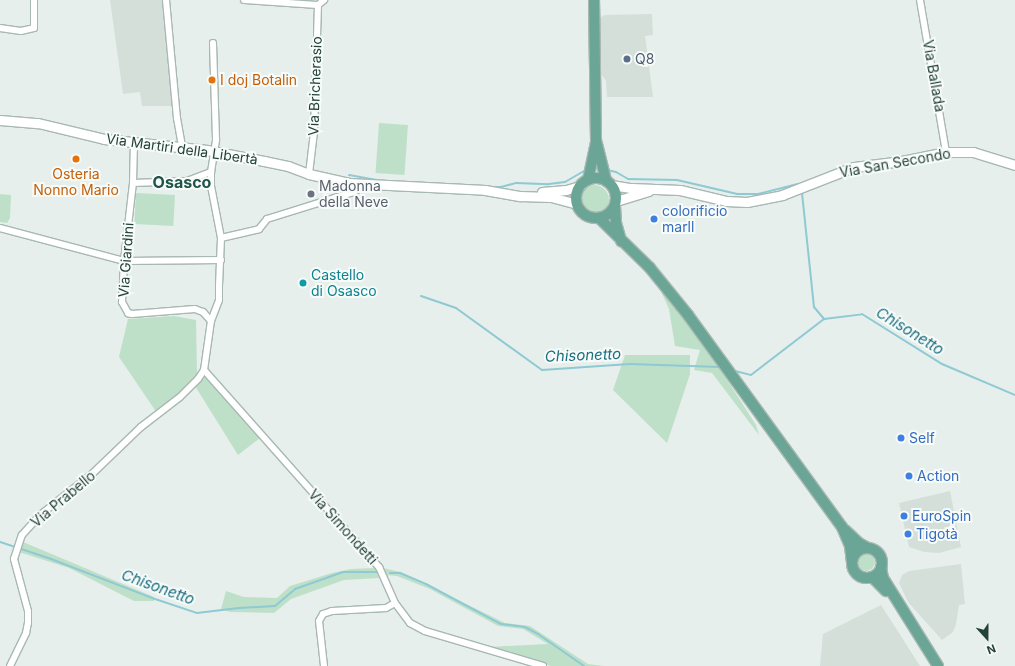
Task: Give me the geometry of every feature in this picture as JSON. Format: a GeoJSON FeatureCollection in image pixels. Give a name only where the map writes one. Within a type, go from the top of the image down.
{"type":"FeatureCollection","features":[{"type":"Feature","properties":{"kind":"main road"},"geometry":{"type":"LineString","coordinates":[[594,0],[596,141],[609,183],[616,195],[616,224],[621,241]]}},
{"type":"Feature","properties":{"kind":"main road"},"geometry":{"type":"LineString","coordinates":[[596,141],[584,183],[577,192],[577,204],[579,209],[588,217],[599,218],[609,214],[616,203]]}},
{"type":"Feature","properties":{"kind":"main road"},"geometry":{"type":"LineString","coordinates":[[584,183],[600,178],[609,183]]}},
{"type":"Feature","properties":{"kind":"main road"},"geometry":{"type":"LineString","coordinates":[[599,218],[650,268],[688,315],[842,527],[859,543],[879,554],[882,560],[881,567],[883,578],[938,666]]}},
{"type":"Feature","properties":{"kind":"main road"},"geometry":{"type":"LineString","coordinates":[[842,527],[850,546],[854,572],[867,578],[872,577],[881,567]]}},
{"type":"Feature","properties":{"kind":"main road"},"geometry":{"type":"LineString","coordinates":[[852,562],[852,557],[859,550],[868,548]]}},
{"type":"Feature","properties":{"kind":"main road"},"geometry":{"type":"LineString","coordinates":[[872,577],[888,594],[932,666]]}},
{"type":"Feature","properties":{"kind":"street"},"geometry":{"type":"LineString","coordinates":[[0,28],[21,31],[34,28],[34,0]]}},
{"type":"Feature","properties":{"kind":"street"},"geometry":{"type":"LineString","coordinates":[[166,0],[176,111],[182,147]]}},
{"type":"Feature","properties":{"kind":"street"},"geometry":{"type":"LineString","coordinates":[[244,0],[318,5],[324,0]]}},
{"type":"Feature","properties":{"kind":"street","name":"Via Ballada"},"geometry":{"type":"LineString","coordinates":[[920,0],[946,152]]}},
{"type":"Feature","properties":{"kind":"street","name":"Via Bricherasio"},"geometry":{"type":"LineString","coordinates":[[309,174],[314,132],[318,5]]}},
{"type":"Feature","properties":{"kind":"street"},"geometry":{"type":"LineString","coordinates":[[204,370],[211,321],[219,300],[221,260],[221,238],[211,186],[211,172],[215,151],[213,43]]}},
{"type":"Feature","properties":{"kind":"street","name":"Via Martiri della Libertà"},"geometry":{"type":"LineString","coordinates":[[0,120],[38,123],[104,139],[215,151],[280,164],[309,174],[338,181],[365,184],[449,187],[506,193]]}},
{"type":"Feature","properties":{"kind":"street","name":"Via Giardini"},"geometry":{"type":"LineString","coordinates":[[134,142],[133,183],[124,261],[122,302],[128,313],[132,314],[195,309],[203,312],[211,321]]}},
{"type":"Feature","properties":{"kind":"street","name":"Via San Secondo"},"geometry":{"type":"LineString","coordinates":[[609,183],[630,188],[680,190],[726,201],[746,202],[782,195],[835,173],[854,167],[902,161],[946,152],[973,152],[1015,165]]}},
{"type":"Feature","properties":{"kind":"street"},"geometry":{"type":"LineString","coordinates":[[133,183],[187,181],[211,172]]}},
{"type":"Feature","properties":{"kind":"street"},"geometry":{"type":"LineString","coordinates":[[506,193],[552,192],[584,183]]}},
{"type":"Feature","properties":{"kind":"street"},"geometry":{"type":"LineString","coordinates":[[221,238],[259,229],[267,219],[344,196],[354,192],[365,184]]}},
{"type":"Feature","properties":{"kind":"street"},"geometry":{"type":"LineString","coordinates":[[616,203],[659,188]]}},
{"type":"Feature","properties":{"kind":"street"},"geometry":{"type":"LineString","coordinates":[[506,193],[520,196],[550,197],[577,204]]}},
{"type":"Feature","properties":{"kind":"street"},"geometry":{"type":"LineString","coordinates":[[0,228],[124,261],[221,260]]}},
{"type":"Feature","properties":{"kind":"street","name":"Via Prabello"},"geometry":{"type":"LineString","coordinates":[[10,666],[26,633],[28,623],[28,611],[14,559],[22,535],[40,515],[92,474],[141,427],[180,397],[204,370]]}},
{"type":"Feature","properties":{"kind":"street","name":"Via Simondetti"},"geometry":{"type":"LineString","coordinates":[[204,370],[379,567],[395,603],[410,623],[425,630],[543,666]]}},
{"type":"Feature","properties":{"kind":"street"},"geometry":{"type":"LineString","coordinates":[[324,666],[319,621],[322,614],[332,611],[386,608],[395,603]]}},
{"type":"Feature","properties":{"kind":"shaded area"},"geometry":{"type":"Polygon","coordinates":[[[110,0],[163,0],[173,106],[142,106],[140,92],[123,94],[110,0]]]}},
{"type":"Feature","properties":{"kind":"shaded area"},"geometry":{"type":"Polygon","coordinates":[[[652,14],[653,35],[645,36],[653,97],[607,97],[606,81],[599,71],[598,20],[604,15],[652,14]]]}},
{"type":"Feature","properties":{"kind":"shaded area"},"geometry":{"type":"Polygon","coordinates":[[[950,491],[961,547],[939,553],[924,552],[909,547],[899,503],[950,491]]]}},
{"type":"Feature","properties":{"kind":"shaded area"},"geometry":{"type":"Polygon","coordinates":[[[961,564],[965,604],[959,605],[953,632],[942,640],[908,602],[899,583],[902,575],[909,571],[961,564]]]}},
{"type":"Feature","properties":{"kind":"shaded area"},"geometry":{"type":"Polygon","coordinates":[[[881,605],[920,666],[820,666],[823,634],[881,605]]]}},
{"type":"Feature","properties":{"kind":"green space"},"geometry":{"type":"Polygon","coordinates":[[[379,123],[408,125],[404,175],[376,173],[379,123]]]}},
{"type":"Feature","properties":{"kind":"green space"},"geometry":{"type":"Polygon","coordinates":[[[594,185],[605,189],[609,200],[605,211],[594,215],[583,211],[579,200],[583,189],[594,185]]]}},
{"type":"Feature","properties":{"kind":"green space"},"geometry":{"type":"Polygon","coordinates":[[[136,193],[175,195],[173,226],[134,224],[136,193]]]}},
{"type":"Feature","properties":{"kind":"green space"},"geometry":{"type":"Polygon","coordinates":[[[0,194],[11,195],[10,218],[7,223],[0,222],[0,194]]]}},
{"type":"Feature","properties":{"kind":"green space"},"geometry":{"type":"Polygon","coordinates":[[[660,289],[717,364],[756,425],[759,435],[712,373],[694,370],[700,350],[675,346],[669,309],[660,289]]]}},
{"type":"Feature","properties":{"kind":"green space"},"geometry":{"type":"Polygon","coordinates":[[[174,316],[196,320],[197,375],[179,396],[157,413],[119,357],[128,319],[174,316]]]}},
{"type":"Feature","properties":{"kind":"green space"},"geometry":{"type":"Polygon","coordinates":[[[625,355],[690,355],[690,374],[667,443],[613,390],[625,355]]]}},
{"type":"Feature","properties":{"kind":"green space"},"geometry":{"type":"Polygon","coordinates":[[[203,377],[208,379],[260,438],[238,455],[195,386],[203,377]]]}},
{"type":"Feature","properties":{"kind":"green space"},"geometry":{"type":"Polygon","coordinates":[[[23,542],[154,597],[154,601],[134,601],[69,568],[19,552],[23,542]]]}},
{"type":"Feature","properties":{"kind":"green space"},"geometry":{"type":"Polygon","coordinates":[[[862,553],[870,553],[875,558],[873,569],[870,571],[862,571],[857,566],[857,558],[862,553]]]}},
{"type":"Feature","properties":{"kind":"green space"},"geometry":{"type":"Polygon","coordinates":[[[375,568],[379,578],[344,580],[291,599],[274,613],[230,612],[221,609],[226,591],[244,597],[277,598],[290,586],[332,573],[351,569],[375,568]]]}},
{"type":"Feature","properties":{"kind":"green space"},"geometry":{"type":"Polygon","coordinates":[[[383,568],[401,572],[505,623],[530,626],[588,664],[604,666],[551,666],[487,647],[548,644],[523,629],[498,626],[430,589],[397,576],[386,575],[383,568]]]}},
{"type":"Feature","properties":{"kind":"waterway"},"geometry":{"type":"LineString","coordinates":[[491,187],[501,187],[516,183],[549,184],[565,182],[586,170]]}},
{"type":"Feature","properties":{"kind":"waterway"},"geometry":{"type":"LineString","coordinates":[[607,170],[616,172],[628,179],[677,180],[737,194],[758,194],[798,184]]}},
{"type":"Feature","properties":{"kind":"waterway"},"geometry":{"type":"LineString","coordinates":[[349,175],[377,180]]}},
{"type":"Feature","properties":{"kind":"waterway"},"geometry":{"type":"LineString","coordinates":[[802,193],[814,307],[824,319]]}},
{"type":"Feature","properties":{"kind":"waterway","name":"Chisonetto"},"geometry":{"type":"LineString","coordinates":[[421,296],[456,308],[542,370],[630,364],[720,367]]}},
{"type":"Feature","properties":{"kind":"waterway","name":"Chisonetto"},"geometry":{"type":"LineString","coordinates":[[735,371],[751,375],[824,319],[862,314],[942,364],[1015,395]]}},
{"type":"Feature","properties":{"kind":"waterway","name":"Chisonetto"},"geometry":{"type":"LineString","coordinates":[[0,542],[51,559],[152,598],[197,613],[239,608],[275,606],[295,589],[343,572],[377,572]]}},
{"type":"Feature","properties":{"kind":"waterway","name":"Chisonetto"},"geometry":{"type":"LineString","coordinates":[[390,573],[400,573],[426,584],[501,624],[525,627],[538,634],[584,666]]}},
{"type":"Feature","properties":{"kind":"place","name":"Q8"},"geometry":{"type":"Point","coordinates":[627,59]}},
{"type":"Feature","properties":{"kind":"place","name":"I doj Botalin"},"geometry":{"type":"Point","coordinates":[212,80]}},
{"type":"Feature","properties":{"kind":"place","name":"Osteria Nonno Mario"},"geometry":{"type":"Point","coordinates":[76,159]}},
{"type":"Feature","properties":{"kind":"place","name":"Madonna della Neve"},"geometry":{"type":"Point","coordinates":[311,194]}},
{"type":"Feature","properties":{"kind":"place","name":"colorificio marll"},"geometry":{"type":"Point","coordinates":[654,219]}},
{"type":"Feature","properties":{"kind":"place","name":"Castello di Osasco"},"geometry":{"type":"Point","coordinates":[303,283]}},
{"type":"Feature","properties":{"kind":"place","name":"Self"},"geometry":{"type":"Point","coordinates":[901,438]}},
{"type":"Feature","properties":{"kind":"place","name":"Action"},"geometry":{"type":"Point","coordinates":[909,476]}},
{"type":"Feature","properties":{"kind":"place","name":"EuroSpin"},"geometry":{"type":"Point","coordinates":[904,516]}},
{"type":"Feature","properties":{"kind":"place","name":"Tigotà"},"geometry":{"type":"Point","coordinates":[908,534]}},
{"type":"Feature","properties":{"kind":"district","name":"Osasco"},"geometry":{"type":"Point","coordinates":[182,182]}}]}
